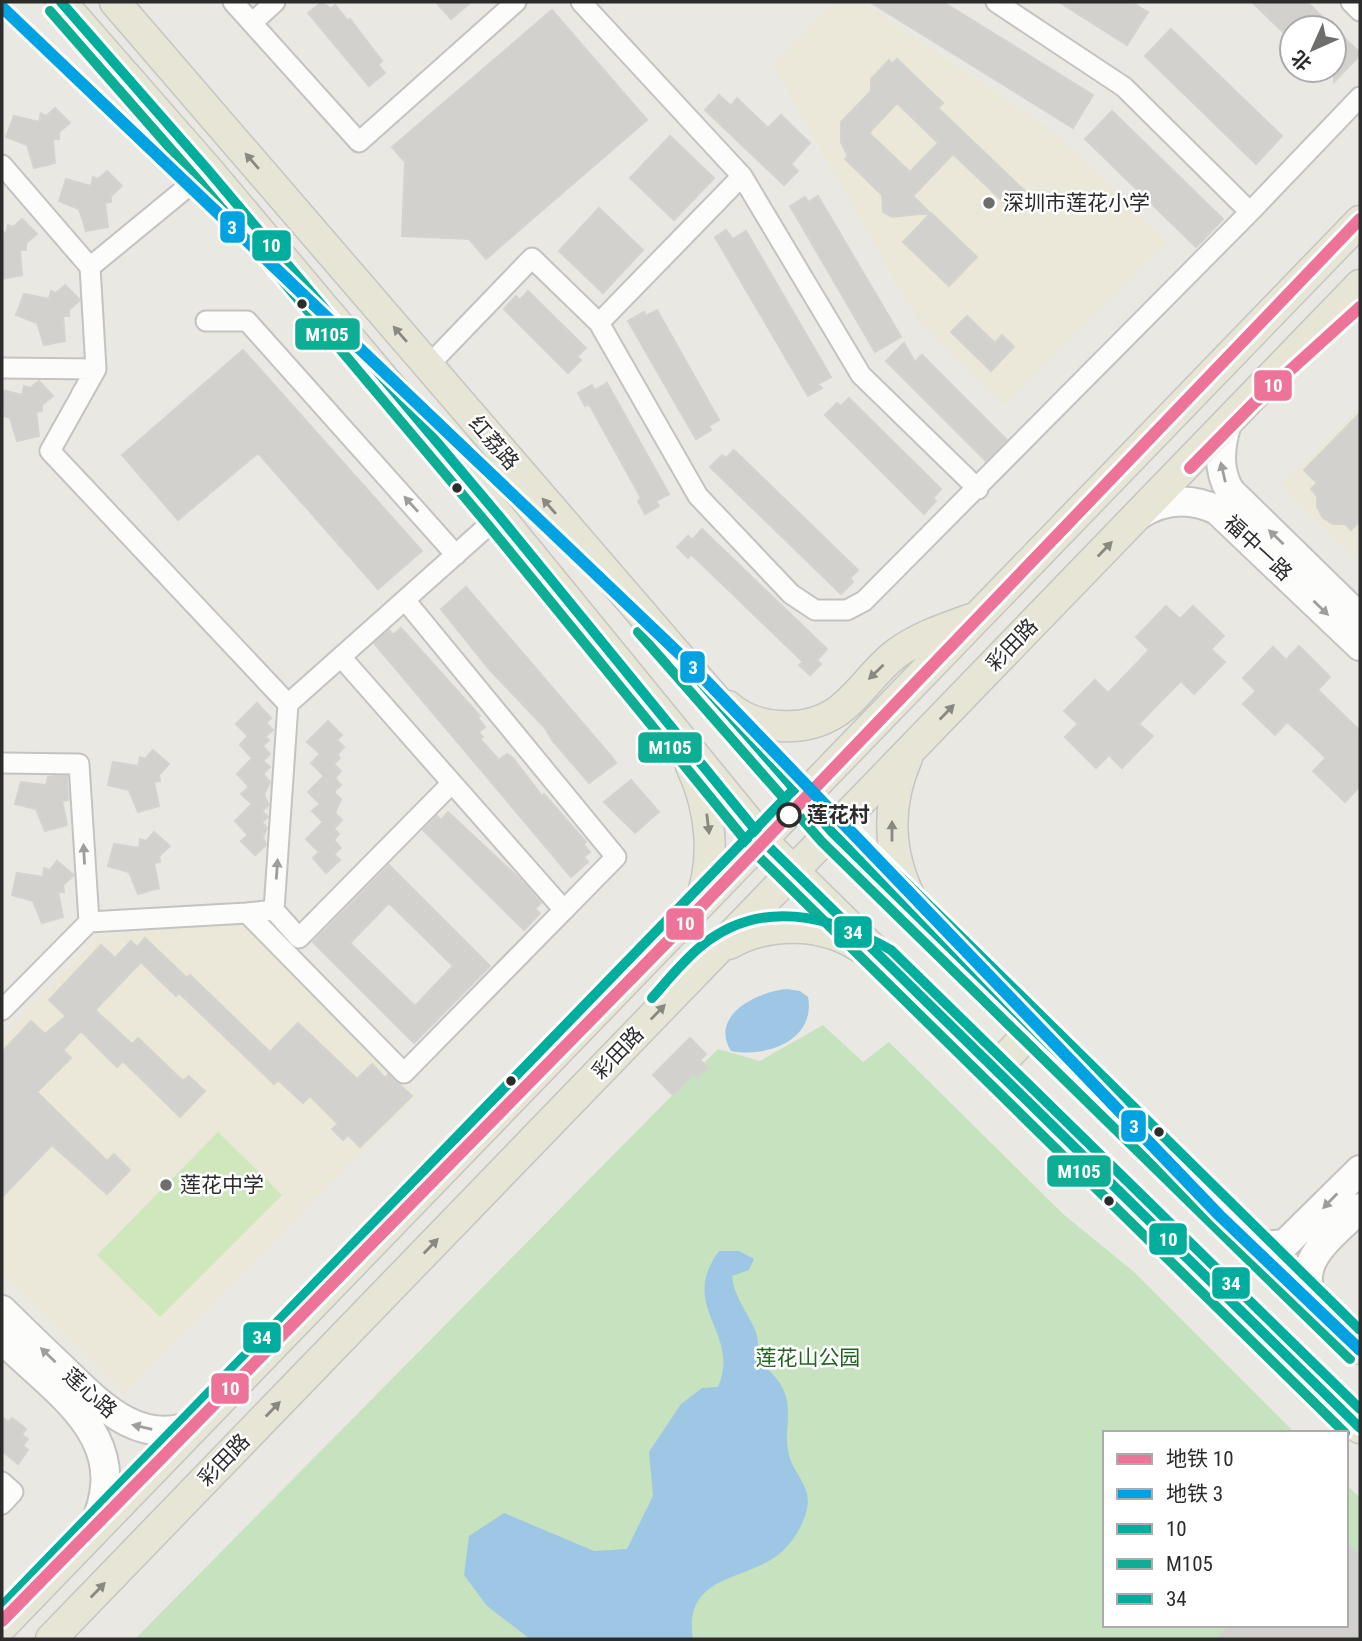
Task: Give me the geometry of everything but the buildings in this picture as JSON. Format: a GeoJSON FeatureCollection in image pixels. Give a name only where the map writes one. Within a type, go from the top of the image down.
{"type":"FeatureCollection","features":[{"type":"Feature","properties":{"kind":"main road","name":"红荔路"},"geometry":{"type":"LineString","coordinates":[[61,2],[208,170],[499,516],[762,839],[1360,1428]]}},
{"type":"Feature","properties":{"kind":"main road","name":"红荔路"},"geometry":{"type":"LineString","coordinates":[[115,2],[831,832],[1360,1349]]}},
{"type":"Feature","properties":{"kind":"main road"},"geometry":{"type":"LineString","coordinates":[[2,1626],[1360,222]]}},
{"type":"Feature","properties":{"kind":"main road","name":"彩田路"},"geometry":{"type":"LineString","coordinates":[[51,1639],[1360,285]]}},
{"type":"Feature","properties":{"kind":"main road"},"geometry":{"type":"LineString","coordinates":[[547,574],[582,544]]}},
{"type":"Feature","properties":{"kind":"main road"},"geometry":{"type":"LineString","coordinates":[[692,673],[735,712],[764,724],[810,724],[835,713],[897,653],[930,634],[978,617]]}},
{"type":"Feature","properties":{"kind":"main road"},"geometry":{"type":"LineString","coordinates":[[663,717],[694,771],[706,813],[709,858],[698,906]]}},
{"type":"Feature","properties":{"kind":"main road"},"geometry":{"type":"LineString","coordinates":[[912,748],[895,800],[892,847],[907,891],[937,936]]}},
{"type":"Feature","properties":{"kind":"main road"},"geometry":{"type":"LineString","coordinates":[[714,953],[739,939],[769,928],[793,928],[824,932],[851,941],[884,962]]}},
{"type":"Feature","properties":{"kind":"main road"},"geometry":{"type":"LineString","coordinates":[[994,1070],[1033,1030]]}},
{"type":"Feature","properties":{"kind":"street"},"geometry":{"type":"LineString","coordinates":[[233,2],[359,142],[516,2]]}},
{"type":"Feature","properties":{"kind":"street"},"geometry":{"type":"LineString","coordinates":[[252,23],[275,2]]}},
{"type":"Feature","properties":{"kind":"street"},"geometry":{"type":"LineString","coordinates":[[581,2],[742,176],[861,375],[978,489]]}},
{"type":"Feature","properties":{"kind":"street"},"geometry":{"type":"LineString","coordinates":[[996,2],[1124,87],[1250,212]]}},
{"type":"Feature","properties":{"kind":"street"},"geometry":{"type":"LineString","coordinates":[[1351,2],[1360,11]]}},
{"type":"Feature","properties":{"kind":"street"},"geometry":{"type":"LineString","coordinates":[[428,366],[532,258],[599,323],[698,496],[791,594],[815,610],[847,610],[864,601],[978,489],[1360,97]]}},
{"type":"Feature","properties":{"kind":"street"},"geometry":{"type":"LineString","coordinates":[[2,165],[90,267],[96,369],[50,451],[288,704]]}},
{"type":"Feature","properties":{"kind":"street"},"geometry":{"type":"LineString","coordinates":[[90,267],[208,170]]}},
{"type":"Feature","properties":{"kind":"street"},"geometry":{"type":"LineString","coordinates":[[599,323],[742,176]]}},
{"type":"Feature","properties":{"kind":"street"},"geometry":{"type":"LineString","coordinates":[[206,321],[247,321],[456,555]]}},
{"type":"Feature","properties":{"kind":"street"},"geometry":{"type":"LineString","coordinates":[[2,369],[96,369]]}},
{"type":"Feature","properties":{"kind":"street"},"geometry":{"type":"LineString","coordinates":[[81,395],[96,369]]}},
{"type":"Feature","properties":{"kind":"street","name":"福中一路"},"geometry":{"type":"LineString","coordinates":[[1227,423],[1222,439],[1222,471],[1244,519],[1360,646]]}},
{"type":"Feature","properties":{"kind":"street","name":"福中一路"},"geometry":{"type":"LineString","coordinates":[[1137,516],[1167,502],[1194,502],[1244,519],[1360,618]]}},
{"type":"Feature","properties":{"kind":"street"},"geometry":{"type":"LineString","coordinates":[[451,785],[299,938],[274,910],[288,704],[499,516]]}},
{"type":"Feature","properties":{"kind":"street"},"geometry":{"type":"LineString","coordinates":[[247,913],[404,1073],[616,857],[405,600]]}},
{"type":"Feature","properties":{"kind":"street"},"geometry":{"type":"LineString","coordinates":[[341,657],[451,785],[564,910]]}},
{"type":"Feature","properties":{"kind":"street"},"geometry":{"type":"LineString","coordinates":[[2,763],[79,764],[89,922]]}},
{"type":"Feature","properties":{"kind":"street"},"geometry":{"type":"LineString","coordinates":[[2,1010],[89,922],[274,910]]}},
{"type":"Feature","properties":{"kind":"street"},"geometry":{"type":"LineString","coordinates":[[1243,1235],[1262,1246],[1285,1244],[1360,1170]]}},
{"type":"Feature","properties":{"kind":"street"},"geometry":{"type":"LineString","coordinates":[[1322,1312],[1308,1288],[1309,1265],[1360,1208]]}},
{"type":"Feature","properties":{"kind":"street","name":"莲心路"},"geometry":{"type":"LineString","coordinates":[[2,1310],[94,1399],[121,1420],[158,1430],[180,1429],[198,1423]]}},
{"type":"Feature","properties":{"kind":"street","name":"莲心路"},"geometry":{"type":"LineString","coordinates":[[2,1339],[80,1415],[97,1436],[106,1464],[105,1486],[100,1510],[90,1534]]}},
{"type":"Feature","properties":{"kind":"street"},"geometry":{"type":"LineString","coordinates":[[2,1482],[13,1492],[2,1504]]}},
{"type":"Feature","properties":{"kind":"shaded area","name":"深圳市莲花小学"},"geometry":{"type":"Polygon","coordinates":[[[834,2],[861,2],[1053,131],[1167,241],[1004,405],[917,319],[773,65],[834,2]]]}},
{"type":"Feature","properties":{"kind":"shaded area"},"geometry":{"type":"Polygon","coordinates":[[[1360,407],[1360,554],[1355,559],[1281,486],[1360,407]]]}},
{"type":"Feature","properties":{"kind":"shaded area","name":"莲花中学"},"geometry":{"type":"Polygon","coordinates":[[[241,919],[416,1096],[124,1395],[2,1274],[2,1037],[99,936],[241,919]]]}},
{"type":"Feature","properties":{"kind":"green space","name":"莲花山公园"},"geometry":{"type":"Polygon","coordinates":[[[823,1025],[863,1062],[889,1042],[1063,1214],[1134,1272],[1293,1431],[1103,1431],[1103,1627],[1348,1627],[1348,1486],[1360,1498],[1360,1639],[135,1639],[718,1049],[760,1061],[823,1025]]]}},
{"type":"Feature","properties":{"kind":"green space"},"geometry":{"type":"Polygon","coordinates":[[[218,1132],[282,1195],[160,1317],[97,1255],[218,1132]]]}},
{"type":"Feature","properties":{"kind":"water"},"geometry":{"type":"Polygon","coordinates":[[[787,989],[800,991],[808,997],[808,1012],[797,1035],[786,1043],[759,1052],[731,1051],[726,1038],[726,1027],[739,1008],[762,995],[787,989]]]}},
{"type":"Feature","properties":{"kind":"water"},"geometry":{"type":"Polygon","coordinates":[[[719,1251],[739,1251],[754,1259],[749,1270],[732,1276],[733,1284],[756,1333],[760,1356],[782,1386],[787,1399],[787,1447],[805,1487],[808,1501],[800,1528],[779,1554],[707,1591],[697,1602],[692,1618],[693,1639],[530,1639],[487,1606],[464,1575],[469,1536],[504,1513],[594,1551],[627,1549],[653,1496],[649,1452],[681,1404],[702,1388],[718,1387],[723,1368],[722,1351],[704,1289],[708,1271],[719,1251]]]}},
{"type":"Feature","properties":{"kind":"metro line","name":"3"},"geometry":{"type":"LineString","coordinates":[[2,7],[690,664],[1219,1215],[1360,1350]]}},
{"type":"Feature","properties":{"kind":"metro line","name":"10"},"geometry":{"type":"LineString","coordinates":[[2,1621],[674,935],[1360,219]]}},
{"type":"Feature","properties":{"kind":"metro line","name":"10"},"geometry":{"type":"LineString","coordinates":[[1190,468],[1254,403],[1360,307]]}},
{"type":"Feature","properties":{"kind":"transit line","name":"10"},"geometry":{"type":"LineString","coordinates":[[61,2],[208,170],[499,516],[770,848],[1360,1428]]}},
{"type":"Feature","properties":{"kind":"transit line","name":"M105"},"geometry":{"type":"LineString","coordinates":[[50,11],[197,179],[488,525],[759,857],[1343,1431]]}},
{"type":"Feature","properties":{"kind":"transit line","name":"10"},"geometry":{"type":"LineString","coordinates":[[649,623],[832,832],[1360,1349]]}},
{"type":"Feature","properties":{"kind":"transit line","name":"M105"},"geometry":{"type":"LineString","coordinates":[[638,632],[822,842],[1350,1359]]}},
{"type":"Feature","properties":{"kind":"transit line","name":"34"},"geometry":{"type":"LineString","coordinates":[[2,1606],[798,785],[811,789],[1360,1330]]}},
{"type":"Feature","properties":{"kind":"transit line","name":"34"},"geometry":{"type":"LineString","coordinates":[[652,998],[700,947],[723,931],[746,921],[770,917],[819,920],[891,950],[1360,1409]]}},
{"type":"Feature","properties":{"kind":"place","name":"深圳市莲花小学"},"geometry":{"type":"Point","coordinates":[989,203]}},
{"type":"Feature","properties":{"kind":"place","name":"莲花村"},"geometry":{"type":"Point","coordinates":[789,815]}},
{"type":"Feature","properties":{"kind":"place","name":"莲花中学"},"geometry":{"type":"Point","coordinates":[166,1185]}}]}
